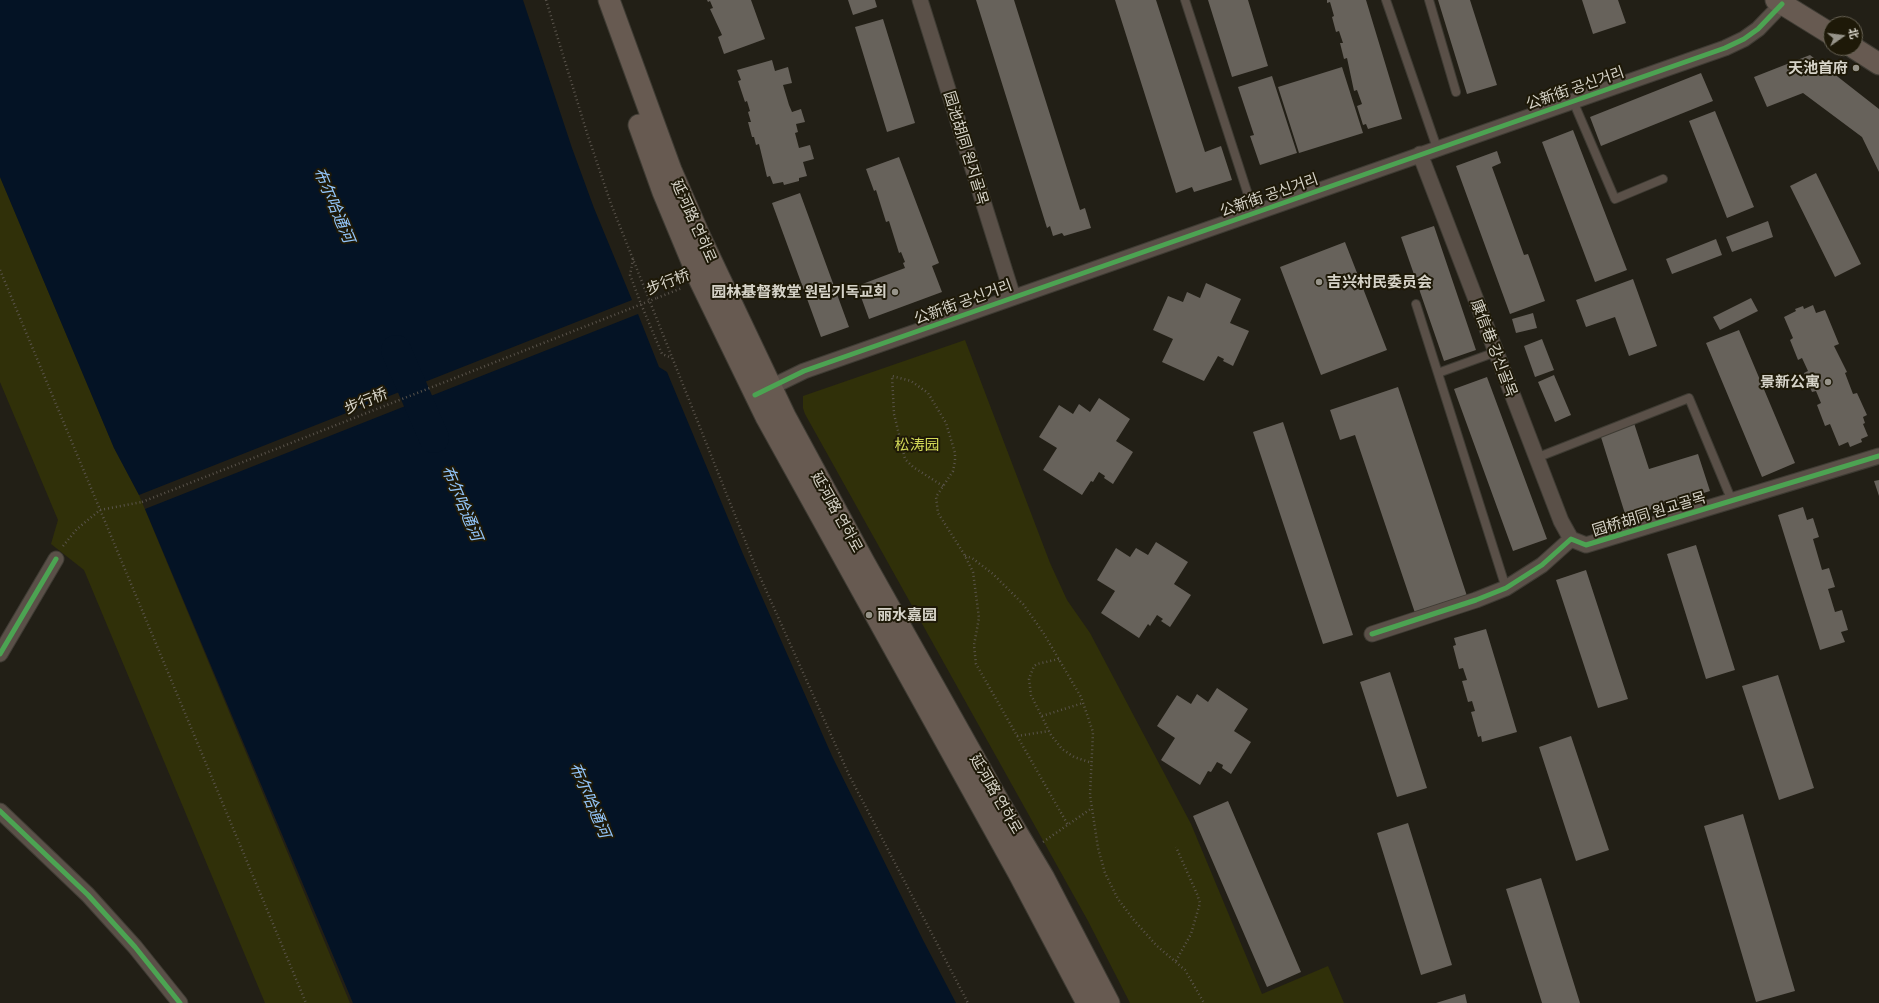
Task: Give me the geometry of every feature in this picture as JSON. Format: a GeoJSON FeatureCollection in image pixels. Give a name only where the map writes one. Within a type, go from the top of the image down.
{"type":"FeatureCollection","features":[{"type":"Feature","properties":{"kind":"main road","name":"延河路 연하로"},"geometry":{"type":"LineString","coordinates":[[595,0],[663,192],[700,281],[864,562],[1000,804],[1044,878],[1109,1003]]}},
{"type":"Feature","properties":{"kind":"main road","name":"延河路 연하로"},"geometry":{"type":"LineString","coordinates":[[609,0],[671,170],[763,391],[766,418],[1019,874],[1087,1003]]}},
{"type":"Feature","properties":{"kind":"main road"},"geometry":{"type":"LineString","coordinates":[[1779,2],[1823,29]]}},
{"type":"Feature","properties":{"kind":"main road"},"geometry":{"type":"LineString","coordinates":[[1863,54],[1879,64]]}},
{"type":"Feature","properties":{"kind":"street","name":"园池胡同 원지골목"},"geometry":{"type":"LineString","coordinates":[[920,0],[1013,297]]}},
{"type":"Feature","properties":{"kind":"street","name":"公新街 공신거리"},"geometry":{"type":"LineString","coordinates":[[763,391],[804,371],[862,352],[1013,297],[1724,48],[1744,39],[1758,30],[1779,2]]}},
{"type":"Feature","properties":{"kind":"street","name":"康信巷 강신골목"},"geometry":{"type":"LineString","coordinates":[[1420,154],[1536,458],[1561,521],[1571,539]]}},
{"type":"Feature","properties":{"kind":"street","name":"园桥胡同 원교골목"},"geometry":{"type":"LineString","coordinates":[[1571,539],[1586,545],[1879,456]]}},
{"type":"Feature","properties":{"kind":"street"},"geometry":{"type":"LineString","coordinates":[[1372,634],[1476,600],[1506,588],[1542,565],[1571,539]]}},
{"type":"Feature","properties":{"kind":"street"},"geometry":{"type":"LineString","coordinates":[[0,654],[56,559]]}},
{"type":"Feature","properties":{"kind":"street"},"geometry":{"type":"LineString","coordinates":[[0,811],[88,895],[135,946],[180,1003]]}},
{"type":"Feature","properties":{"kind":"lane"},"geometry":{"type":"LineString","coordinates":[[1185,0],[1254,213]]}},
{"type":"Feature","properties":{"kind":"lane"},"geometry":{"type":"LineString","coordinates":[[1386,0],[1437,148]]}},
{"type":"Feature","properties":{"kind":"lane"},"geometry":{"type":"LineString","coordinates":[[1429,0],[1456,92]]}},
{"type":"Feature","properties":{"kind":"lane"},"geometry":{"type":"LineString","coordinates":[[1573,101],[1615,199],[1663,179]]}},
{"type":"Feature","properties":{"kind":"lane"},"geometry":{"type":"LineString","coordinates":[[1416,304],[1506,588]]}},
{"type":"Feature","properties":{"kind":"lane"},"geometry":{"type":"LineString","coordinates":[[1438,372],[1496,352]]}},
{"type":"Feature","properties":{"kind":"lane"},"geometry":{"type":"LineString","coordinates":[[1536,458],[1689,398],[1732,501]]}},
{"type":"Feature","properties":{"kind":"path"},"geometry":{"type":"LineString","coordinates":[[546,0],[586,133],[611,204],[756,568],[813,699],[852,782],[968,1003]]}},
{"type":"Feature","properties":{"kind":"path"},"geometry":{"type":"LineString","coordinates":[[633,258],[630,275],[641,304],[662,354],[672,358]]}},
{"type":"Feature","properties":{"kind":"path"},"geometry":{"type":"LineString","coordinates":[[0,270],[306,1003]]}},
{"type":"Feature","properties":{"kind":"path"},"geometry":{"type":"LineString","coordinates":[[943,486],[913,468],[905,459],[894,414],[892,376],[911,381],[928,393],[946,423],[955,453],[955,461],[953,471],[936,498],[938,512],[973,572],[979,618],[974,645],[976,664],[1068,825]]}},
{"type":"Feature","properties":{"kind":"path"},"geometry":{"type":"LineString","coordinates":[[965,556],[972,558],[993,574],[1011,590],[1023,604],[1059,659],[1083,703],[1093,732],[1090,795],[1101,861],[1105,873],[1118,899],[1142,930],[1157,946],[1185,970],[1204,1003]]}},
{"type":"Feature","properties":{"kind":"path"},"geometry":{"type":"LineString","coordinates":[[1059,659],[1037,664],[1031,670],[1029,690],[1050,731],[1062,749],[1068,754],[1084,762],[1092,763]]}},
{"type":"Feature","properties":{"kind":"path"},"geometry":{"type":"LineString","coordinates":[[1042,716],[1083,703]]}},
{"type":"Feature","properties":{"kind":"path"},"geometry":{"type":"LineString","coordinates":[[1016,736],[1050,731]]}},
{"type":"Feature","properties":{"kind":"path"},"geometry":{"type":"LineString","coordinates":[[1041,843],[1092,808]]}},
{"type":"Feature","properties":{"kind":"path"},"geometry":{"type":"LineString","coordinates":[[1176,847],[1200,903],[1192,934],[1176,961]]}},
{"type":"Feature","properties":{"kind":"green space"},"geometry":{"type":"Polygon","coordinates":[[[0,177],[114,448],[139,495],[350,1003],[265,1003],[84,570],[51,544],[58,520],[0,382],[0,177]]]}},
{"type":"Feature","properties":{"kind":"green space","name":"松涛园"},"geometry":{"type":"Polygon","coordinates":[[[965,340],[1050,563],[1067,600],[1090,633],[1191,824],[1262,994],[1328,966],[1344,1003],[1130,1003],[1088,921],[803,408],[803,396],[965,340]]]}},
{"type":"Feature","properties":{"kind":"water"},"geometry":{"type":"Polygon","coordinates":[[[0,0],[523,0],[572,148],[594,208],[632,300],[139,495],[114,448],[0,177],[0,0]]]}},
{"type":"Feature","properties":{"kind":"water"},"geometry":{"type":"Polygon","coordinates":[[[638,314],[659,367],[667,372],[743,554],[832,756],[923,940],[956,1003],[353,1003],[145,509],[638,314]]]}},
{"type":"Feature","properties":{"kind":"building"},"geometry":{"type":"Polygon","coordinates":[[[707,0],[751,0],[765,39],[724,54],[718,37],[722,35],[710,9],[713,8],[710,1],[708,2],[707,0]]]}},
{"type":"Feature","properties":{"kind":"building"},"geometry":{"type":"Polygon","coordinates":[[[848,0],[875,0],[877,7],[853,15],[848,0]]]}},
{"type":"Feature","properties":{"kind":"building"},"geometry":{"type":"Polygon","coordinates":[[[976,0],[1014,0],[1080,210],[1085,208],[1091,228],[1064,236],[1062,233],[1053,236],[1050,226],[1047,228],[976,0]]]}},
{"type":"Feature","properties":{"kind":"building"},"geometry":{"type":"Polygon","coordinates":[[[1115,0],[1156,0],[1205,152],[1221,146],[1232,180],[1194,192],[1192,187],[1176,193],[1115,0]]]}},
{"type":"Feature","properties":{"kind":"building"},"geometry":{"type":"Polygon","coordinates":[[[1208,0],[1248,0],[1268,66],[1232,77],[1208,0]]]}},
{"type":"Feature","properties":{"kind":"building"},"geometry":{"type":"Polygon","coordinates":[[[1327,0],[1366,0],[1402,119],[1368,129],[1366,124],[1363,125],[1357,106],[1362,104],[1357,90],[1354,91],[1347,58],[1344,59],[1340,43],[1343,43],[1339,31],[1336,32],[1332,17],[1334,16],[1330,2],[1327,3],[1327,0]]]}},
{"type":"Feature","properties":{"kind":"building"},"geometry":{"type":"Polygon","coordinates":[[[1438,0],[1470,0],[1497,85],[1467,94],[1438,0]]]}},
{"type":"Feature","properties":{"kind":"building"},"geometry":{"type":"Polygon","coordinates":[[[1582,0],[1618,0],[1626,23],[1593,34],[1582,0]]]}},
{"type":"Feature","properties":{"kind":"building"},"geometry":{"type":"Polygon","coordinates":[[[883,19],[915,123],[887,132],[855,27],[883,19]]]}},
{"type":"Feature","properties":{"kind":"building"},"geometry":{"type":"Polygon","coordinates":[[[1810,55],[1879,109],[1879,172],[1862,137],[1803,93],[1767,107],[1754,77],[1810,55]]]}},
{"type":"Feature","properties":{"kind":"building"},"geometry":{"type":"Polygon","coordinates":[[[772,60],[775,71],[788,67],[792,83],[783,85],[789,105],[792,112],[801,109],[805,122],[796,124],[798,132],[795,133],[799,148],[810,145],[814,159],[803,162],[807,176],[799,178],[799,181],[784,185],[783,182],[773,184],[770,176],[767,177],[759,144],[756,145],[754,137],[752,137],[748,122],[751,122],[747,101],[745,102],[738,81],[741,80],[737,70],[772,60]]]}},
{"type":"Feature","properties":{"kind":"building"},"geometry":{"type":"Polygon","coordinates":[[[1342,67],[1363,133],[1299,153],[1278,87],[1342,67]]]}},
{"type":"Feature","properties":{"kind":"building"},"geometry":{"type":"Polygon","coordinates":[[[1701,73],[1713,101],[1601,146],[1590,117],[1701,73]]]}},
{"type":"Feature","properties":{"kind":"building"},"geometry":{"type":"Polygon","coordinates":[[[1272,76],[1297,153],[1260,165],[1250,136],[1254,135],[1238,87],[1272,76]]]}},
{"type":"Feature","properties":{"kind":"building"},"geometry":{"type":"Polygon","coordinates":[[[1715,111],[1754,207],[1727,218],[1689,121],[1715,111]]]}},
{"type":"Feature","properties":{"kind":"building"},"geometry":{"type":"Polygon","coordinates":[[[1573,130],[1627,270],[1595,282],[1542,142],[1573,130]]]}},
{"type":"Feature","properties":{"kind":"building"},"geometry":{"type":"Polygon","coordinates":[[[1497,151],[1501,163],[1492,167],[1524,255],[1528,254],[1545,301],[1510,314],[1456,166],[1497,151]]]}},
{"type":"Feature","properties":{"kind":"building"},"geometry":{"type":"Polygon","coordinates":[[[899,157],[939,263],[932,266],[942,292],[869,319],[857,286],[905,268],[903,263],[905,262],[901,252],[899,253],[889,221],[886,222],[876,190],[874,191],[866,169],[899,157]]]}},
{"type":"Feature","properties":{"kind":"building"},"geometry":{"type":"Polygon","coordinates":[[[1816,173],[1861,264],[1835,277],[1790,186],[1816,173]]]}},
{"type":"Feature","properties":{"kind":"building"},"geometry":{"type":"Polygon","coordinates":[[[800,193],[849,327],[821,337],[772,203],[800,193]]]}},
{"type":"Feature","properties":{"kind":"building"},"geometry":{"type":"Polygon","coordinates":[[[1768,221],[1773,237],[1732,252],[1726,237],[1768,221]]]}},
{"type":"Feature","properties":{"kind":"building"},"geometry":{"type":"Polygon","coordinates":[[[1434,226],[1476,350],[1444,361],[1401,237],[1434,226]]]}},
{"type":"Feature","properties":{"kind":"building"},"geometry":{"type":"Polygon","coordinates":[[[1716,239],[1722,255],[1672,274],[1666,259],[1716,239]]]}},
{"type":"Feature","properties":{"kind":"building"},"geometry":{"type":"Polygon","coordinates":[[[1345,242],[1387,350],[1321,375],[1280,267],[1345,242]]]}},
{"type":"Feature","properties":{"kind":"building"},"geometry":{"type":"Polygon","coordinates":[[[1633,279],[1657,346],[1629,356],[1615,317],[1586,327],[1576,300],[1633,279]]]}},
{"type":"Feature","properties":{"kind":"building"},"geometry":{"type":"Polygon","coordinates":[[[1206,283],[1241,299],[1230,323],[1249,331],[1233,366],[1223,361],[1224,359],[1218,356],[1204,381],[1162,362],[1173,339],[1153,330],[1168,296],[1183,302],[1187,292],[1200,298],[1206,283]]]}},
{"type":"Feature","properties":{"kind":"building"},"geometry":{"type":"Polygon","coordinates":[[[1751,298],[1758,311],[1720,330],[1713,317],[1751,298]]]}},
{"type":"Feature","properties":{"kind":"building","name":"景新公寓"},"geometry":{"type":"Polygon","coordinates":[[[1813,305],[1816,313],[1825,310],[1839,344],[1834,346],[1847,372],[1845,373],[1853,394],[1857,393],[1867,415],[1863,417],[1865,423],[1863,424],[1868,436],[1861,439],[1862,442],[1850,447],[1848,442],[1839,446],[1830,424],[1825,426],[1817,405],[1821,403],[1816,391],[1812,392],[1804,373],[1808,371],[1802,358],[1798,360],[1790,340],[1793,338],[1784,317],[1796,311],[1795,309],[1803,306],[1804,309],[1813,305]]]}},
{"type":"Feature","properties":{"kind":"building"},"geometry":{"type":"Polygon","coordinates":[[[1533,313],[1537,328],[1516,333],[1512,319],[1533,313]]]}},
{"type":"Feature","properties":{"kind":"building"},"geometry":{"type":"Polygon","coordinates":[[[1739,330],[1795,463],[1762,477],[1706,343],[1739,330]]]}},
{"type":"Feature","properties":{"kind":"building"},"geometry":{"type":"Polygon","coordinates":[[[1542,339],[1554,370],[1535,377],[1524,346],[1542,339]]]}},
{"type":"Feature","properties":{"kind":"building"},"geometry":{"type":"Polygon","coordinates":[[[1554,375],[1571,415],[1555,422],[1538,382],[1554,375]]]}},
{"type":"Feature","properties":{"kind":"building"},"geometry":{"type":"Polygon","coordinates":[[[1487,377],[1547,539],[1513,551],[1454,389],[1487,377]]]}},
{"type":"Feature","properties":{"kind":"building"},"geometry":{"type":"Polygon","coordinates":[[[1398,387],[1467,596],[1415,613],[1355,435],[1340,440],[1330,410],[1398,387]]]}},
{"type":"Feature","properties":{"kind":"building"},"geometry":{"type":"Polygon","coordinates":[[[1099,398],[1130,419],[1116,441],[1133,452],[1113,484],[1104,478],[1105,476],[1099,472],[1082,495],[1043,470],[1057,448],[1039,437],[1059,405],[1073,414],[1079,404],[1090,412],[1099,398]]]}},
{"type":"Feature","properties":{"kind":"building"},"geometry":{"type":"Polygon","coordinates":[[[1283,422],[1353,635],[1323,644],[1253,432],[1283,422]]]}},
{"type":"Feature","properties":{"kind":"building"},"geometry":{"type":"Polygon","coordinates":[[[1634,423],[1649,469],[1698,454],[1710,491],[1626,517],[1600,434],[1634,423]]]}},
{"type":"Feature","properties":{"kind":"building"},"geometry":{"type":"Polygon","coordinates":[[[1879,480],[1879,496],[1874,481],[1879,480]]]}},
{"type":"Feature","properties":{"kind":"building"},"geometry":{"type":"Polygon","coordinates":[[[1803,507],[1807,520],[1813,518],[1819,537],[1813,539],[1822,570],[1829,568],[1835,587],[1828,589],[1835,612],[1842,610],[1848,630],[1841,632],[1845,642],[1820,650],[1778,515],[1803,507]]]}},
{"type":"Feature","properties":{"kind":"building"},"geometry":{"type":"Polygon","coordinates":[[[1156,542],[1188,562],[1174,584],[1191,595],[1170,627],[1161,621],[1163,619],[1157,615],[1150,626],[1148,624],[1139,638],[1101,613],[1115,591],[1097,580],[1116,548],[1130,557],[1136,548],[1148,555],[1156,542]]]}},
{"type":"Feature","properties":{"kind":"building"},"geometry":{"type":"Polygon","coordinates":[[[1696,545],[1735,670],[1706,679],[1667,554],[1696,545]]]}},
{"type":"Feature","properties":{"kind":"building"},"geometry":{"type":"Polygon","coordinates":[[[1586,570],[1628,699],[1598,708],[1556,580],[1586,570]]]}},
{"type":"Feature","properties":{"kind":"building"},"geometry":{"type":"Polygon","coordinates":[[[1486,629],[1517,732],[1482,742],[1481,736],[1478,737],[1471,712],[1475,711],[1472,701],[1468,702],[1462,681],[1467,680],[1463,668],[1459,669],[1453,646],[1456,645],[1454,638],[1486,629]]]}},
{"type":"Feature","properties":{"kind":"building"},"geometry":{"type":"Polygon","coordinates":[[[1390,672],[1427,788],[1397,797],[1360,682],[1390,672]]]}},
{"type":"Feature","properties":{"kind":"building"},"geometry":{"type":"Polygon","coordinates":[[[1778,675],[1814,788],[1779,800],[1742,686],[1778,675]]]}},
{"type":"Feature","properties":{"kind":"building"},"geometry":{"type":"Polygon","coordinates":[[[1217,688],[1248,709],[1234,731],[1251,742],[1231,774],[1222,768],[1223,765],[1217,762],[1211,772],[1208,771],[1200,785],[1161,760],[1175,738],[1157,726],[1177,695],[1191,704],[1197,694],[1208,702],[1217,688]]]}},
{"type":"Feature","properties":{"kind":"building"},"geometry":{"type":"Polygon","coordinates":[[[1571,736],[1609,850],[1576,861],[1539,747],[1571,736]]]}},
{"type":"Feature","properties":{"kind":"building"},"geometry":{"type":"Polygon","coordinates":[[[1228,801],[1301,972],[1267,987],[1193,816],[1228,801]]]}},
{"type":"Feature","properties":{"kind":"building"},"geometry":{"type":"Polygon","coordinates":[[[1743,814],[1795,991],[1756,1002],[1704,826],[1743,814]]]}},
{"type":"Feature","properties":{"kind":"building"},"geometry":{"type":"Polygon","coordinates":[[[1408,823],[1452,965],[1421,975],[1377,833],[1408,823]]]}},
{"type":"Feature","properties":{"kind":"building"},"geometry":{"type":"Polygon","coordinates":[[[1541,878],[1580,1003],[1542,1003],[1506,889],[1541,878]]]}},
{"type":"Feature","properties":{"kind":"building"},"geometry":{"type":"Polygon","coordinates":[[[1465,994],[1467,1003],[1436,1003],[1465,994]]]}},
{"type":"Feature","properties":{"kind":"waterway","name":"布尔哈通河"},"geometry":{"type":"LineString","coordinates":[[396,350],[434,438]]}},
{"type":"Feature","properties":{"kind":"cycle path"},"geometry":{"type":"LineString","coordinates":[[755,395],[804,371],[1725,48],[1744,39],[1758,29],[1782,4]]}},
{"type":"Feature","properties":{"kind":"cycle path"},"geometry":{"type":"LineString","coordinates":[[1372,634],[1476,600],[1506,588],[1542,565],[1571,539],[1586,545],[1879,456]]}},
{"type":"Feature","properties":{"kind":"cycle path"},"geometry":{"type":"LineString","coordinates":[[0,654],[56,559]]}},
{"type":"Feature","properties":{"kind":"cycle path"},"geometry":{"type":"LineString","coordinates":[[0,811],[88,895],[135,947],[180,1003]]}},
{"type":"Feature","properties":{"kind":"place","name":"天池首府"},"geometry":{"type":"Point","coordinates":[1856,68]}},
{"type":"Feature","properties":{"kind":"place","name":"吉兴村民委员会"},"geometry":{"type":"Point","coordinates":[1319,282]}},
{"type":"Feature","properties":{"kind":"place","name":"园林基督教堂 원림기독교회"},"geometry":{"type":"Point","coordinates":[895,292]}},
{"type":"Feature","properties":{"kind":"place","name":"景新公寓"},"geometry":{"type":"Point","coordinates":[1828,382]}},
{"type":"Feature","properties":{"kind":"place","name":"丽水嘉园"},"geometry":{"type":"Point","coordinates":[869,615]}}]}
